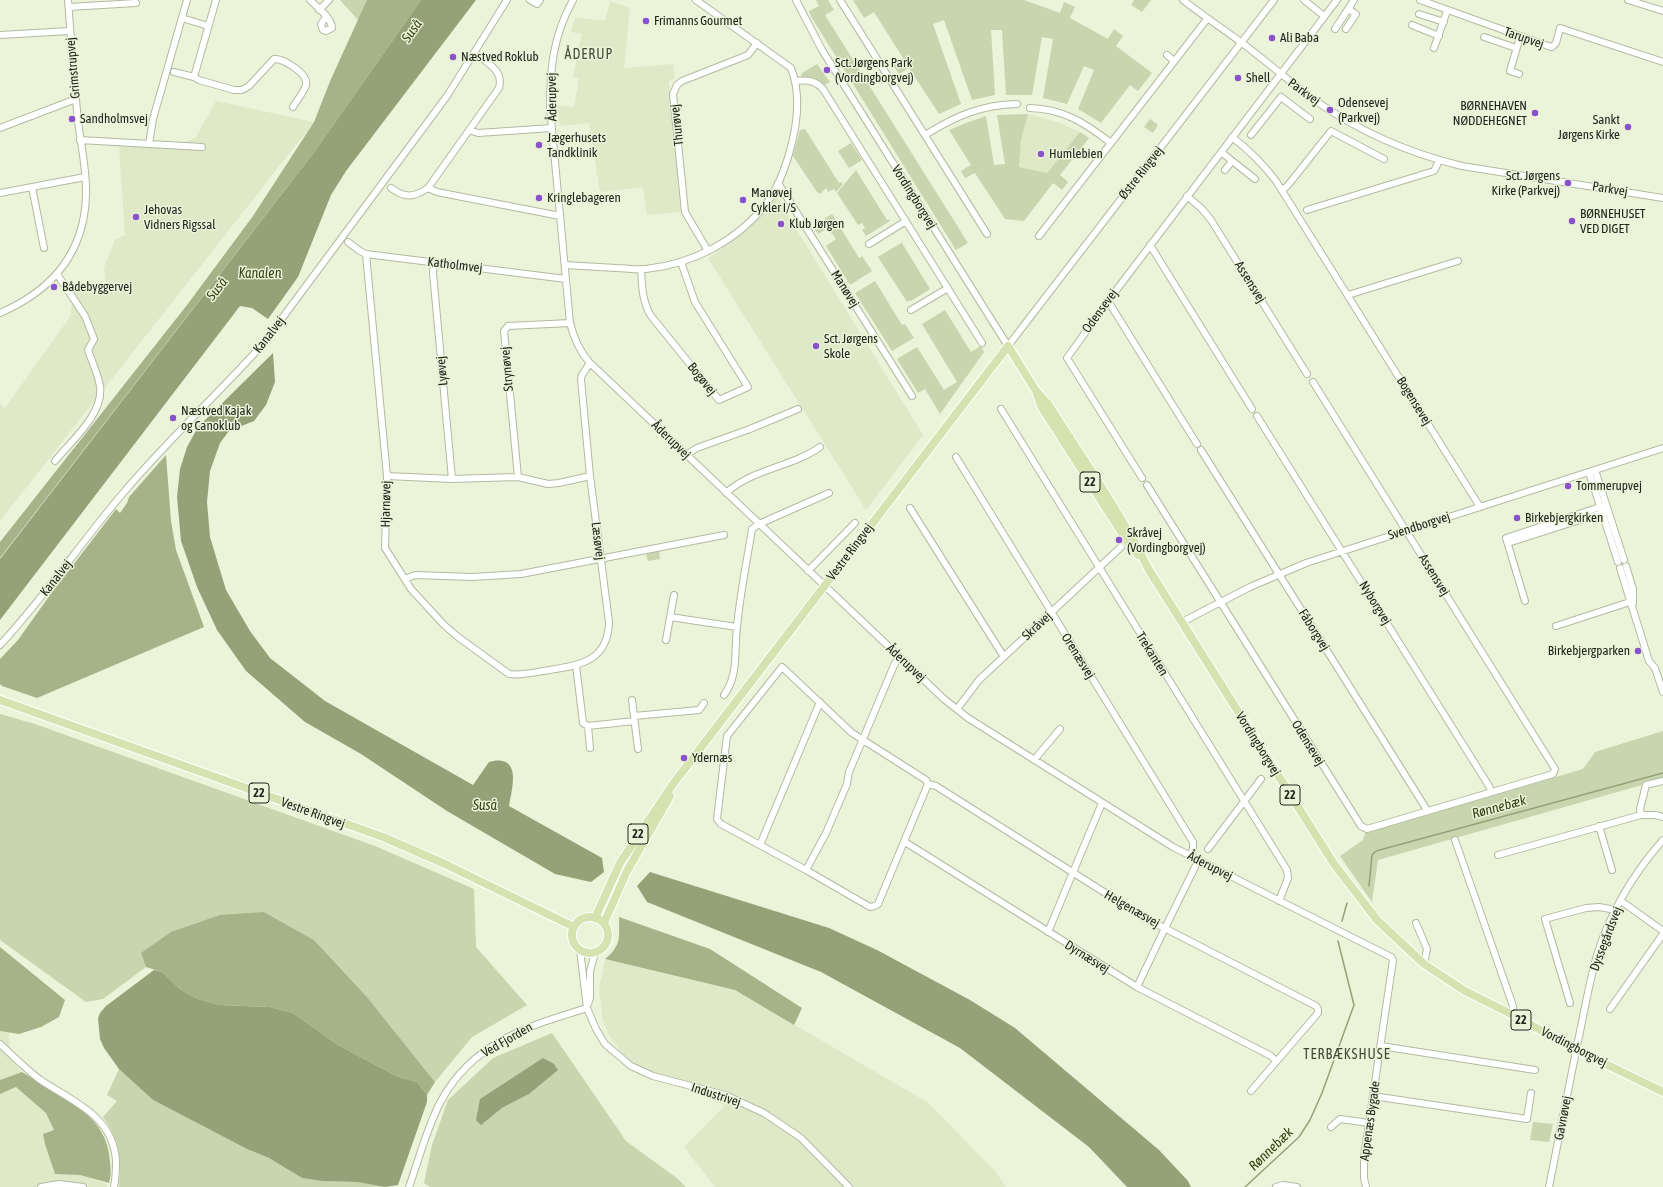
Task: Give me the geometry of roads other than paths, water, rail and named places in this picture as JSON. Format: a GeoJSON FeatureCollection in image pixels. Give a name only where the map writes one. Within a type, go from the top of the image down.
{"type":"FeatureCollection","features":[{"type":"Feature","properties":{"kind":"main road","name":"Vordingborgvej"},"geometry":{"type":"LineString","coordinates":[[1008,346],[1036,391],[1041,406],[1129,544],[1149,570],[1334,864],[1376,920],[1424,964],[1465,991],[1577,1050],[1663,1092]]}},
{"type":"Feature","properties":{"kind":"main road","name":"Vestre Ringvej"},"geometry":{"type":"LineString","coordinates":[[595,918],[620,863],[673,784],[1008,346]]}},
{"type":"Feature","properties":{"kind":"main road","name":"Vestre Ringvej"},"geometry":{"type":"LineString","coordinates":[[0,700],[383,837],[445,864],[574,927]]}},
{"type":"Feature","properties":{"kind":"main road","name":"Vestre Ringvej"},"geometry":{"type":"LineString","coordinates":[[604,923],[627,871],[648,832],[693,758]]}},
{"type":"Feature","properties":{"kind":"main road"},"geometry":{"type":"LineString","coordinates":[[585,918],[595,918],[604,923],[607,929],[608,940],[600,950],[590,953],[580,950],[576,946],[572,937],[574,927],[577,923],[585,918]]}},
{"type":"Feature","properties":{"kind":"street"},"geometry":{"type":"LineString","coordinates":[[149,144],[153,119],[187,0]]}},
{"type":"Feature","properties":{"kind":"street"},"geometry":{"type":"LineString","coordinates":[[194,76],[216,0]]}},
{"type":"Feature","properties":{"kind":"street"},"geometry":{"type":"LineString","coordinates":[[310,0],[326,17]]}},
{"type":"Feature","properties":{"kind":"street"},"geometry":{"type":"LineString","coordinates":[[319,10],[329,0]]}},
{"type":"Feature","properties":{"kind":"street","name":"Kanalvej"},"geometry":{"type":"LineString","coordinates":[[0,645],[23,620],[124,491],[167,443],[234,376],[263,344],[447,96],[507,0]]}},
{"type":"Feature","properties":{"kind":"street"},"geometry":{"type":"LineString","coordinates":[[530,0],[537,4],[540,0]]}},
{"type":"Feature","properties":{"kind":"street","name":"Åderupvej"},"geometry":{"type":"LineString","coordinates":[[573,0],[554,45],[550,81],[552,128],[570,323],[578,346],[590,364],[894,652],[956,709],[968,718],[1102,803],[1190,856],[1391,957],[1394,960]]}},
{"type":"Feature","properties":{"kind":"street"},"geometry":{"type":"LineString","coordinates":[[564,265],[641,269],[681,262],[708,251],[733,236],[767,203],[778,183],[787,160],[794,134],[798,109],[796,81],[791,68],[696,0]]}},
{"type":"Feature","properties":{"kind":"street","name":"Vordingborgvej"},"geometry":{"type":"LineString","coordinates":[[796,0],[822,50],[1008,346]]}},
{"type":"Feature","properties":{"kind":"street"},"geometry":{"type":"LineString","coordinates":[[840,0],[987,234]]}},
{"type":"Feature","properties":{"kind":"street","name":"Parkvej"},"geometry":{"type":"LineString","coordinates":[[1183,0],[1241,42],[1315,100],[1368,132],[1403,148],[1438,161],[1501,174],[1531,177],[1663,198]]}},
{"type":"Feature","properties":{"kind":"street","name":"Østre Ringvej"},"geometry":{"type":"LineString","coordinates":[[1008,346],[1274,0]]}},
{"type":"Feature","properties":{"kind":"street"},"geometry":{"type":"LineString","coordinates":[[1304,0],[1324,16]]}},
{"type":"Feature","properties":{"kind":"street","name":"Odensevej"},"geometry":{"type":"LineString","coordinates":[[1142,478],[1067,358],[1220,152],[1337,0]]}},
{"type":"Feature","properties":{"kind":"street"},"geometry":{"type":"LineString","coordinates":[[1335,30],[1354,0]]}},
{"type":"Feature","properties":{"kind":"street","name":"Tarupvej"},"geometry":{"type":"LineString","coordinates":[[1420,0],[1520,37],[1552,47],[1556,43],[1560,28],[1663,62]]}},
{"type":"Feature","properties":{"kind":"street"},"geometry":{"type":"LineString","coordinates":[[1628,0],[1663,11]]}},
{"type":"Feature","properties":{"kind":"street"},"geometry":{"type":"LineString","coordinates":[[69,3],[136,3]]}},
{"type":"Feature","properties":{"kind":"street","name":"Grimstrupvej"},"geometry":{"type":"LineString","coordinates":[[0,313],[30,298],[44,288],[68,259],[80,234],[84,213],[85,177],[76,99],[69,3]]}},
{"type":"Feature","properties":{"kind":"street"},"geometry":{"type":"LineString","coordinates":[[1346,29],[1356,14],[1348,9]]}},
{"type":"Feature","properties":{"kind":"street"},"geometry":{"type":"LineString","coordinates":[[1434,48],[1447,11]]}},
{"type":"Feature","properties":{"kind":"street"},"geometry":{"type":"LineString","coordinates":[[1419,14],[1444,22]]}},
{"type":"Feature","properties":{"kind":"street"},"geometry":{"type":"LineString","coordinates":[[182,18],[208,26]]}},
{"type":"Feature","properties":{"kind":"street"},"geometry":{"type":"LineString","coordinates":[[1039,236],[1207,18]]}},
{"type":"Feature","properties":{"kind":"street"},"geometry":{"type":"LineString","coordinates":[[1412,25],[1439,36]]}},
{"type":"Feature","properties":{"kind":"street"},"geometry":{"type":"LineString","coordinates":[[0,36],[70,32]]}},
{"type":"Feature","properties":{"kind":"street"},"geometry":{"type":"LineString","coordinates":[[1484,37],[1516,48]]}},
{"type":"Feature","properties":{"kind":"street"},"geometry":{"type":"LineString","coordinates":[[1520,37],[1510,71],[1520,74]]}},
{"type":"Feature","properties":{"kind":"street","name":"Thurøvej"},"geometry":{"type":"LineString","coordinates":[[708,251],[685,212],[673,94],[677,85],[682,81],[748,55],[757,43]]}},
{"type":"Feature","properties":{"kind":"street"},"geometry":{"type":"LineString","coordinates":[[1167,55],[1174,61]]}},
{"type":"Feature","properties":{"kind":"street"},"geometry":{"type":"LineString","coordinates":[[390,188],[401,196],[406,196],[422,192],[428,188],[499,88],[501,82],[500,75],[482,58]]}},
{"type":"Feature","properties":{"kind":"street"},"geometry":{"type":"LineString","coordinates":[[174,72],[194,76],[199,80],[234,90],[242,90],[249,86],[274,60],[284,60],[304,76],[306,80],[306,85],[293,107]]}},
{"type":"Feature","properties":{"kind":"street"},"geometry":{"type":"LineString","coordinates":[[796,81],[813,81],[819,84],[823,89],[982,343]]}},
{"type":"Feature","properties":{"kind":"street"},"geometry":{"type":"LineString","coordinates":[[1251,135],[1281,97],[1310,119]]}},
{"type":"Feature","properties":{"kind":"street"},"geometry":{"type":"LineString","coordinates":[[0,128],[76,99]]}},
{"type":"Feature","properties":{"kind":"street"},"geometry":{"type":"LineString","coordinates":[[925,134],[946,122],[977,109],[1017,104]]}},
{"type":"Feature","properties":{"kind":"street"},"geometry":{"type":"LineString","coordinates":[[1030,108],[1044,108],[1062,112],[1093,129],[1111,143]]}},
{"type":"Feature","properties":{"kind":"street"},"geometry":{"type":"LineString","coordinates":[[1254,108],[1265,117]]}},
{"type":"Feature","properties":{"kind":"street"},"geometry":{"type":"LineString","coordinates":[[469,130],[478,133],[552,128]]}},
{"type":"Feature","properties":{"kind":"street"},"geometry":{"type":"LineString","coordinates":[[1282,191],[1331,131],[1384,159]]}},
{"type":"Feature","properties":{"kind":"street","name":"Bogensevej"},"geometry":{"type":"LineString","coordinates":[[1232,137],[1249,150],[1264,165],[1282,191],[1480,507]]}},
{"type":"Feature","properties":{"kind":"street"},"geometry":{"type":"LineString","coordinates":[[80,140],[202,147]]}},
{"type":"Feature","properties":{"kind":"street"},"geometry":{"type":"LineString","coordinates":[[1220,152],[1255,179]]}},
{"type":"Feature","properties":{"kind":"street"},"geometry":{"type":"LineString","coordinates":[[1225,170],[1232,161]]}},
{"type":"Feature","properties":{"kind":"street"},"geometry":{"type":"LineString","coordinates":[[1308,210],[1434,171],[1438,161]]}},
{"type":"Feature","properties":{"kind":"street"},"geometry":{"type":"LineString","coordinates":[[0,193],[85,177]]}},
{"type":"Feature","properties":{"kind":"street","name":"Manøvej"},"geometry":{"type":"LineString","coordinates":[[778,183],[912,396]]}},
{"type":"Feature","properties":{"kind":"street"},"geometry":{"type":"LineString","coordinates":[[32,187],[44,248]]}},
{"type":"Feature","properties":{"kind":"street"},"geometry":{"type":"LineString","coordinates":[[428,188],[437,192],[560,216]]}},
{"type":"Feature","properties":{"kind":"street","name":"Assensvej"},"geometry":{"type":"LineString","coordinates":[[1187,196],[1202,209],[1211,220],[1307,374]]}},
{"type":"Feature","properties":{"kind":"street"},"geometry":{"type":"LineString","coordinates":[[869,244],[906,221]]}},
{"type":"Feature","properties":{"kind":"street","name":"Katholmvej"},"geometry":{"type":"LineString","coordinates":[[348,242],[360,252],[366,254],[566,278]]}},
{"type":"Feature","properties":{"kind":"street"},"geometry":{"type":"LineString","coordinates":[[1150,245],[1252,409]]}},
{"type":"Feature","properties":{"kind":"street","name":"Hjarnøvej"},"geometry":{"type":"LineString","coordinates":[[366,254],[387,476],[385,548],[411,589],[458,637],[509,674],[516,675],[536,672]]}},
{"type":"Feature","properties":{"kind":"street"},"geometry":{"type":"LineString","coordinates":[[1348,295],[1458,261]]}},
{"type":"Feature","properties":{"kind":"street","name":"Lyøvej"},"geometry":{"type":"LineString","coordinates":[[434,262],[433,273],[452,479]]}},
{"type":"Feature","properties":{"kind":"street","name":"Bogøvej"},"geometry":{"type":"LineString","coordinates":[[641,269],[642,295],[650,316],[719,400],[748,387],[695,302],[681,262]]}},
{"type":"Feature","properties":{"kind":"street"},"geometry":{"type":"LineString","coordinates":[[55,461],[94,414],[100,400],[100,386],[88,350],[94,339],[85,316],[57,274]]}},
{"type":"Feature","properties":{"kind":"street"},"geometry":{"type":"LineString","coordinates":[[911,310],[948,288]]}},
{"type":"Feature","properties":{"kind":"street"},"geometry":{"type":"LineString","coordinates":[[1108,301],[1197,444]]}},
{"type":"Feature","properties":{"kind":"street","name":"Strynøvej"},"geometry":{"type":"LineString","coordinates":[[518,477],[504,331],[508,326],[570,323]]}},
{"type":"Feature","properties":{"kind":"street","name":"Læsøvej"},"geometry":{"type":"LineString","coordinates":[[536,672],[576,666],[586,662],[595,656],[606,641],[609,631],[590,476],[581,379],[582,374],[590,364]]}},
{"type":"Feature","properties":{"kind":"street","name":"Assensvej"},"geometry":{"type":"LineString","coordinates":[[1312,382],[1555,769]]}},
{"type":"Feature","properties":{"kind":"street"},"geometry":{"type":"LineString","coordinates":[[686,455],[698,448],[798,409]]}},
{"type":"Feature","properties":{"kind":"street","name":"Trekanten"},"geometry":{"type":"LineString","coordinates":[[1001,409],[1098,568],[1287,870],[1288,878],[1279,901]]}},
{"type":"Feature","properties":{"kind":"street","name":"Nyborgvej"},"geometry":{"type":"LineString","coordinates":[[1257,416],[1491,791]]}},
{"type":"Feature","properties":{"kind":"street"},"geometry":{"type":"LineString","coordinates":[[726,493],[735,484],[800,459],[820,447]]}},
{"type":"Feature","properties":{"kind":"street","name":"Svendborgvej"},"geometry":{"type":"LineString","coordinates":[[1182,622],[1219,601],[1279,574],[1342,551],[1663,448]]}},
{"type":"Feature","properties":{"kind":"street","name":"Fåborgvej"},"geometry":{"type":"LineString","coordinates":[[1201,450],[1427,810]]}},
{"type":"Feature","properties":{"kind":"street","name":"Orenæsvej"},"geometry":{"type":"LineString","coordinates":[[956,457],[1193,842],[1193,849],[1190,856]]}},
{"type":"Feature","properties":{"kind":"street"},"geometry":{"type":"LineString","coordinates":[[1592,471],[1622,564],[1633,589],[1632,603],[1649,661],[1655,668],[1663,692]]}},
{"type":"Feature","properties":{"kind":"street"},"geometry":{"type":"LineString","coordinates":[[387,476],[452,479],[518,477],[548,484],[590,476]]}},
{"type":"Feature","properties":{"kind":"street","name":"Odensevej"},"geometry":{"type":"LineString","coordinates":[[1147,485],[1361,826],[1367,829],[1491,791],[1553,774],[1555,769]]}},
{"type":"Feature","properties":{"kind":"street"},"geometry":{"type":"LineString","coordinates":[[724,695],[729,689],[734,674],[737,627],[752,529],[758,524],[829,493]]}},
{"type":"Feature","properties":{"kind":"street"},"geometry":{"type":"LineString","coordinates":[[910,508],[1004,657]]}},
{"type":"Feature","properties":{"kind":"street"},"geometry":{"type":"LineString","coordinates":[[1525,601],[1507,540],[1604,509]]}},
{"type":"Feature","properties":{"kind":"street"},"geometry":{"type":"LineString","coordinates":[[808,571],[855,523]]}},
{"type":"Feature","properties":{"kind":"street"},"geometry":{"type":"LineString","coordinates":[[405,579],[415,575],[472,577],[515,575],[724,535]]}},
{"type":"Feature","properties":{"kind":"street","name":"Skråvej"},"geometry":{"type":"LineString","coordinates":[[956,709],[979,680],[1121,547]]}},
{"type":"Feature","properties":{"kind":"street"},"geometry":{"type":"LineString","coordinates":[[666,640],[674,595]]}},
{"type":"Feature","properties":{"kind":"street"},"geometry":{"type":"LineString","coordinates":[[1556,626],[1632,603]]}},
{"type":"Feature","properties":{"kind":"street"},"geometry":{"type":"LineString","coordinates":[[670,617],[737,627]]}},
{"type":"Feature","properties":{"kind":"street"},"geometry":{"type":"LineString","coordinates":[[806,870],[826,833],[847,784],[849,772],[861,740],[895,663],[900,657]]}},
{"type":"Feature","properties":{"kind":"street"},"geometry":{"type":"LineString","coordinates":[[576,666],[583,723],[588,726],[698,710],[704,703]]}},
{"type":"Feature","properties":{"kind":"street","name":"Helgenæsvej"},"geometry":{"type":"LineString","coordinates":[[760,845],[721,824],[717,819],[727,736],[782,667],[861,740],[926,780],[928,784],[936,786],[1145,918],[1316,1006],[1318,1013],[1251,1091]]}},
{"type":"Feature","properties":{"kind":"street"},"geometry":{"type":"LineString","coordinates":[[632,700],[638,749]]}},
{"type":"Feature","properties":{"kind":"street"},"geometry":{"type":"LineString","coordinates":[[820,702],[816,707],[760,845],[870,907],[875,906],[878,904],[905,842],[928,784]]}},
{"type":"Feature","properties":{"kind":"street"},"geometry":{"type":"LineString","coordinates":[[588,726],[590,748]]}},
{"type":"Feature","properties":{"kind":"street"},"geometry":{"type":"LineString","coordinates":[[1034,760],[1060,728]]}},
{"type":"Feature","properties":{"kind":"street"},"geometry":{"type":"LineString","coordinates":[[1208,848],[1261,779]]}},
{"type":"Feature","properties":{"kind":"street"},"geometry":{"type":"LineString","coordinates":[[1641,815],[1640,809],[1646,785],[1663,781]]}},
{"type":"Feature","properties":{"kind":"street"},"geometry":{"type":"LineString","coordinates":[[1048,932],[1102,803]]}},
{"type":"Feature","properties":{"kind":"street"},"geometry":{"type":"LineString","coordinates":[[1498,855],[1641,815],[1656,815],[1663,817]]}},
{"type":"Feature","properties":{"kind":"street"},"geometry":{"type":"LineString","coordinates":[[1599,826],[1612,870]]}},
{"type":"Feature","properties":{"kind":"street"},"geometry":{"type":"LineString","coordinates":[[1455,840],[1513,1006],[1513,1015]]}},
{"type":"Feature","properties":{"kind":"street","name":"Dyssegårdsvej"},"geometry":{"type":"LineString","coordinates":[[1577,1050],[1586,1001],[1598,954],[1616,910],[1648,859],[1663,840]]}},
{"type":"Feature","properties":{"kind":"street","name":"Dyrnæsvej"},"geometry":{"type":"LineString","coordinates":[[905,842],[1137,987],[1271,1056],[1276,1061]]}},
{"type":"Feature","properties":{"kind":"street"},"geometry":{"type":"LineString","coordinates":[[1137,987],[1198,860]]}},
{"type":"Feature","properties":{"kind":"street"},"geometry":{"type":"LineString","coordinates":[[1621,901],[1663,930]]}},
{"type":"Feature","properties":{"kind":"street"},"geometry":{"type":"LineString","coordinates":[[1570,1003],[1545,919],[1599,906],[1616,910]]}},
{"type":"Feature","properties":{"kind":"street"},"geometry":{"type":"LineString","coordinates":[[1416,923],[1427,949],[1424,964]]}},
{"type":"Feature","properties":{"kind":"street"},"geometry":{"type":"LineString","coordinates":[[1610,1010],[1663,934]]}},
{"type":"Feature","properties":{"kind":"street","name":"Industrivej"},"geometry":{"type":"LineString","coordinates":[[580,950],[587,1008],[596,1029],[605,1044],[631,1066],[652,1076],[725,1095],[764,1113],[801,1138],[849,1187]]}},
{"type":"Feature","properties":{"kind":"street"},"geometry":{"type":"LineString","coordinates":[[587,1008],[590,998],[590,971],[595,952]]}},
{"type":"Feature","properties":{"kind":"street","name":"Appenæs Bygade"},"geometry":{"type":"LineString","coordinates":[[1366,1187],[1363,1166],[1394,960]]}},
{"type":"Feature","properties":{"kind":"street","name":"Ved Fjorden"},"geometry":{"type":"LineString","coordinates":[[409,1187],[440,1101],[459,1074],[495,1044],[538,1023],[587,1008]]}},
{"type":"Feature","properties":{"kind":"street"},"geometry":{"type":"LineString","coordinates":[[0,1044],[39,1079],[85,1106],[103,1125],[110,1137],[115,1152],[116,1168],[114,1187]]}},
{"type":"Feature","properties":{"kind":"street"},"geometry":{"type":"LineString","coordinates":[[1381,1046],[1535,1070]]}},
{"type":"Feature","properties":{"kind":"street","name":"Gavnøvej"},"geometry":{"type":"LineString","coordinates":[[1549,1187],[1577,1050]]}},
{"type":"Feature","properties":{"kind":"street"},"geometry":{"type":"LineString","coordinates":[[1374,1096],[1527,1119],[1531,1093]]}},
{"type":"Feature","properties":{"kind":"street"},"geometry":{"type":"LineString","coordinates":[[1331,1127],[1340,1119],[1369,1122]]}},
{"type":"Feature","properties":{"kind":"street"},"geometry":{"type":"LineString","coordinates":[[41,1187],[59,1184],[83,1187]]}},
{"type":"Feature","properties":{"kind":"street"},"geometry":{"type":"LineString","coordinates":[[1276,1187],[1283,1185],[1297,1187]]}},
{"type":"Feature","properties":{"kind":"water","name":"Kanalen"},"geometry":{"type":"Polygon","coordinates":[[[421,0],[476,0],[346,171],[331,195],[298,277],[268,319],[252,308],[240,306],[0,620],[0,559],[315,151],[421,0]]]}},
{"type":"Feature","properties":{"kind":"water","name":"Suså"},"geometry":{"type":"Polygon","coordinates":[[[273,353],[275,382],[266,405],[254,421],[229,431],[220,443],[210,471],[207,502],[210,537],[226,590],[250,631],[270,658],[325,701],[473,785],[489,762],[502,761],[508,763],[513,773],[509,806],[602,858],[604,872],[591,882],[555,874],[447,811],[361,754],[305,722],[246,671],[217,630],[197,587],[181,541],[177,497],[180,469],[187,447],[198,427],[273,353]]]}},
{"type":"Feature","properties":{"kind":"water"},"geometry":{"type":"Polygon","coordinates":[[[650,872],[829,928],[877,950],[970,1000],[1015,1028],[1159,1150],[1188,1181],[1191,1187],[1127,1187],[1089,1147],[960,1048],[821,972],[647,902],[637,886],[650,872]]]}},
{"type":"Feature","properties":{"kind":"water"},"geometry":{"type":"Polygon","coordinates":[[[154,970],[162,972],[181,990],[198,999],[219,1005],[270,1007],[293,1013],[338,1045],[396,1076],[417,1082],[427,1095],[427,1102],[398,1185],[385,1187],[357,1182],[322,1181],[302,1178],[269,1158],[247,1149],[153,1100],[119,1069],[104,1048],[100,1039],[98,1018],[106,1006],[154,970]]]}},
{"type":"Feature","properties":{"kind":"water"},"geometry":{"type":"Polygon","coordinates":[[[543,1058],[554,1064],[558,1070],[529,1094],[502,1108],[481,1125],[476,1120],[480,1099],[543,1058]]]}},
{"type":"Feature","properties":{"kind":"waterway","name":"Rønnebæk"},"geometry":{"type":"LineString","coordinates":[[1369,886],[1372,855],[1376,851],[1663,773]]}},
{"type":"Feature","properties":{"kind":"waterway","name":"Rønnebæk"},"geometry":{"type":"LineString","coordinates":[[1342,921],[1347,903]]}},
{"type":"Feature","properties":{"kind":"waterway","name":"Rønnebæk"},"geometry":{"type":"LineString","coordinates":[[1245,1187],[1299,1137],[1310,1120],[1322,1093],[1354,1005],[1338,941]]}},
{"type":"Feature","properties":{"kind":"place","name":"Frimanns Gourmet"},"geometry":{"type":"Point","coordinates":[646,21]}},
{"type":"Feature","properties":{"kind":"place","name":"Ali Baba"},"geometry":{"type":"Point","coordinates":[1272,38]}},
{"type":"Feature","properties":{"kind":"place","name":"Næstved Roklub"},"geometry":{"type":"Point","coordinates":[453,57]}},
{"type":"Feature","properties":{"kind":"place","name":"Sct. Jørgens Park (Vordingborgvej)"},"geometry":{"type":"Point","coordinates":[827,70]}},
{"type":"Feature","properties":{"kind":"place","name":"Shell"},"geometry":{"type":"Point","coordinates":[1238,78]}},
{"type":"Feature","properties":{"kind":"place","name":"Odensevej (Parkvej)"},"geometry":{"type":"Point","coordinates":[1330,110]}},
{"type":"Feature","properties":{"kind":"place","name":"BØRNEHAVEN NØDDEHEGNET"},"geometry":{"type":"Point","coordinates":[1535,113]}},
{"type":"Feature","properties":{"kind":"place","name":"Sandholmsvej"},"geometry":{"type":"Point","coordinates":[72,119]}},
{"type":"Feature","properties":{"kind":"place","name":"Sankt Jørgens Kirke"},"geometry":{"type":"Point","coordinates":[1628,127]}},
{"type":"Feature","properties":{"kind":"place","name":"Jægerhusets Tandklinik"},"geometry":{"type":"Point","coordinates":[539,145]}},
{"type":"Feature","properties":{"kind":"place","name":"Humlebien"},"geometry":{"type":"Point","coordinates":[1041,154]}},
{"type":"Feature","properties":{"kind":"place","name":"Sct. Jørgens Kirke (Parkvej)"},"geometry":{"type":"Point","coordinates":[1568,183]}},
{"type":"Feature","properties":{"kind":"place","name":"Kringlebageren"},"geometry":{"type":"Point","coordinates":[539,198]}},
{"type":"Feature","properties":{"kind":"place","name":"Manøvej Cykler I/S"},"geometry":{"type":"Point","coordinates":[743,200]}},
{"type":"Feature","properties":{"kind":"place","name":"Jehovas Vidners Rigssal"},"geometry":{"type":"Point","coordinates":[136,217]}},
{"type":"Feature","properties":{"kind":"place","name":"BØRNEHUSET VED DIGET"},"geometry":{"type":"Point","coordinates":[1572,221]}},
{"type":"Feature","properties":{"kind":"place","name":"Klub Jørgen"},"geometry":{"type":"Point","coordinates":[781,224]}},
{"type":"Feature","properties":{"kind":"place","name":"Bådebyggervej"},"geometry":{"type":"Point","coordinates":[54,287]}},
{"type":"Feature","properties":{"kind":"place","name":"Sct. Jørgens Skole"},"geometry":{"type":"Point","coordinates":[816,346]}},
{"type":"Feature","properties":{"kind":"place","name":"Næstved Kajak og Canoklub"},"geometry":{"type":"Point","coordinates":[173,418]}},
{"type":"Feature","properties":{"kind":"place","name":"Tommerupvej"},"geometry":{"type":"Point","coordinates":[1568,486]}},
{"type":"Feature","properties":{"kind":"place","name":"Birkebjergkirken"},"geometry":{"type":"Point","coordinates":[1517,518]}},
{"type":"Feature","properties":{"kind":"place","name":"Skråvej (Vordingborgvej)"},"geometry":{"type":"Point","coordinates":[1119,540]}},
{"type":"Feature","properties":{"kind":"place","name":"Birkebjergparken"},"geometry":{"type":"Point","coordinates":[1638,651]}},
{"type":"Feature","properties":{"kind":"place","name":"Ydernæs"},"geometry":{"type":"Point","coordinates":[684,758]}},
{"type":"Feature","properties":{"kind":"district","name":"ÅDERUP"},"geometry":{"type":"Point","coordinates":[589,55]}},
{"type":"Feature","properties":{"kind":"district","name":"TERBÆKSHUSE"},"geometry":{"type":"Point","coordinates":[1347,1055]}}]}
